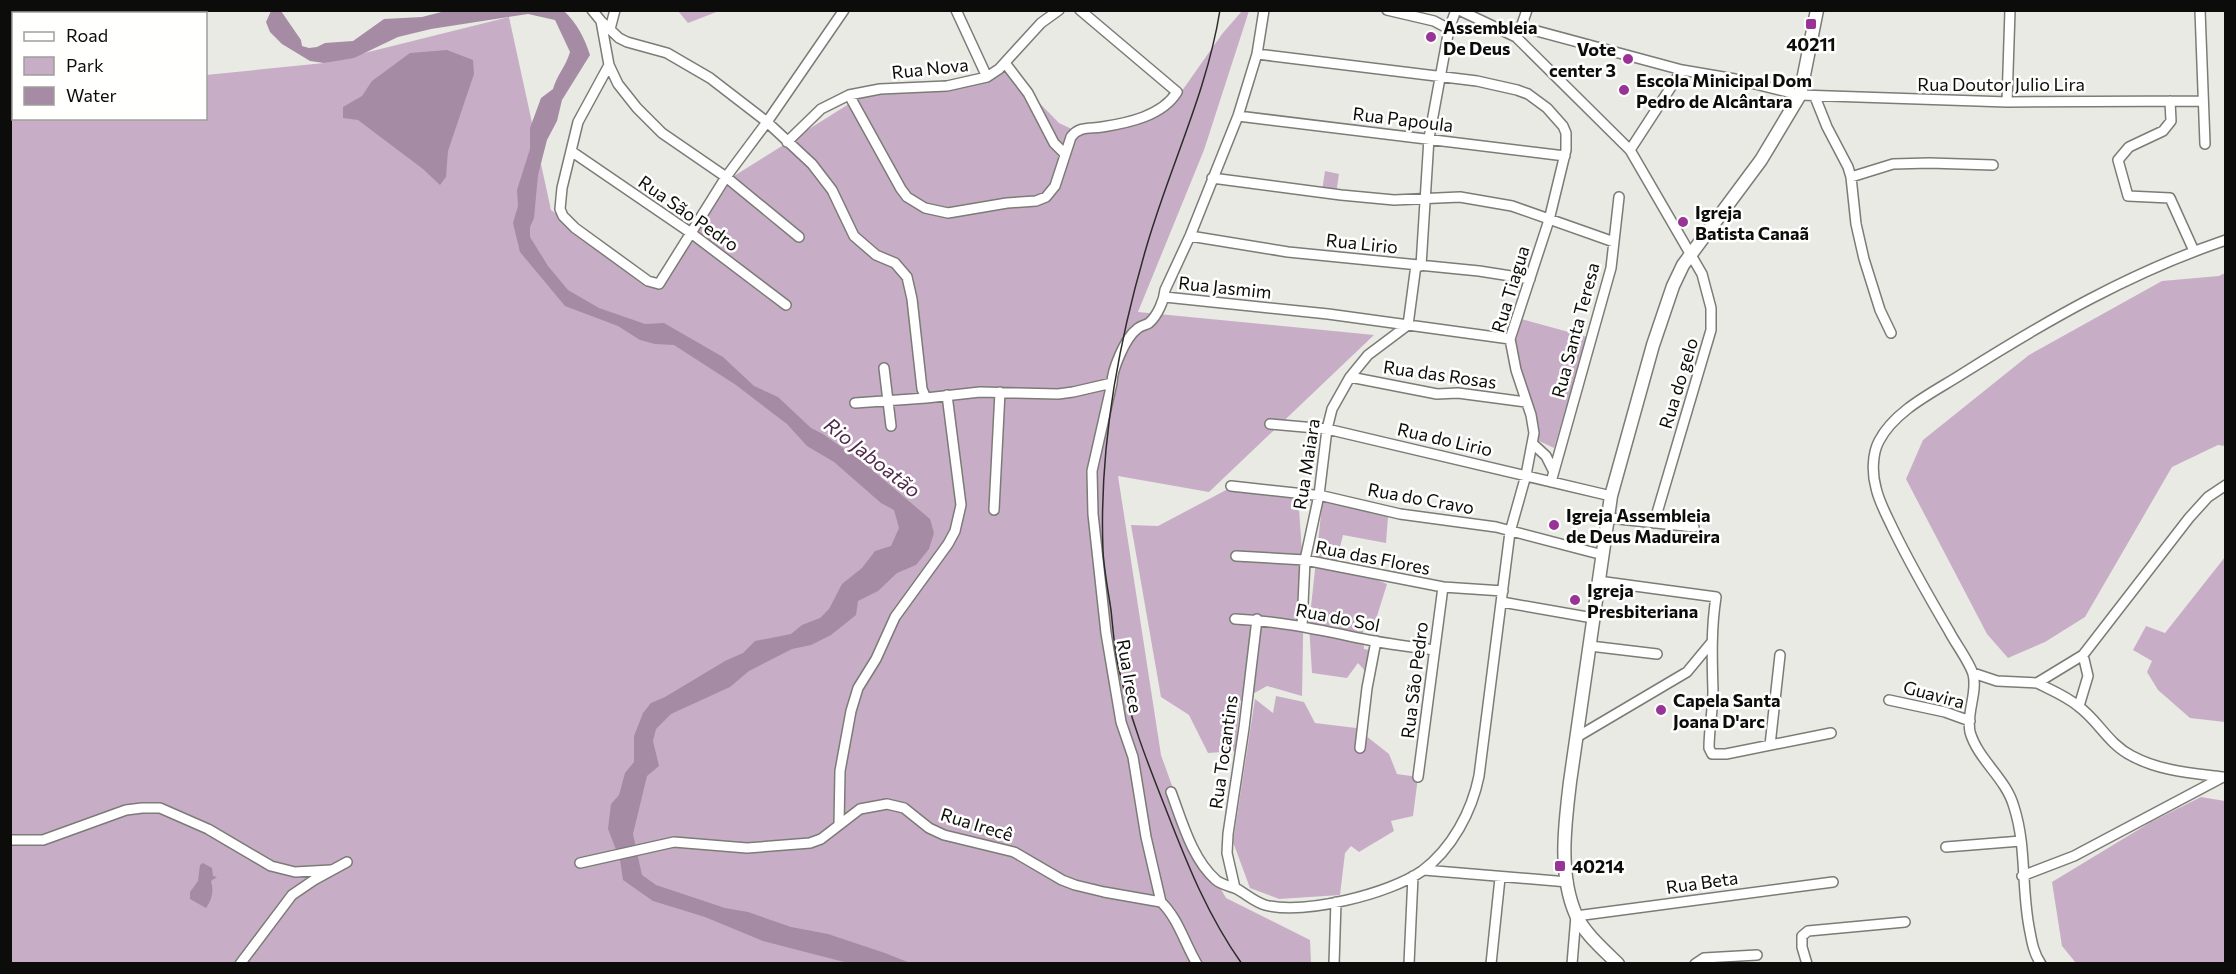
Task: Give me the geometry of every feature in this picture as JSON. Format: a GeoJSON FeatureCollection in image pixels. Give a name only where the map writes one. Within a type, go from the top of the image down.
{"type":"FeatureCollection","features":[{"type":"Feature","properties":{"kind":"main road"},"geometry":{"type":"LineString","coordinates":[[1618,963],[1584,928],[1576,916],[1565,863],[1567,815],[1611,496],[1670,292],[1691,253],[1761,160],[1800,95],[1817,10]]}},
{"type":"Feature","properties":{"kind":"street"},"geometry":{"type":"LineString","coordinates":[[592,10],[601,21],[627,42],[661,51],[690,64],[710,78],[767,122],[826,180],[854,236],[876,255],[895,263],[907,277],[912,299],[922,389],[926,398]]}},
{"type":"Feature","properties":{"kind":"street"},"geometry":{"type":"LineString","coordinates":[[610,29],[615,10]]}},
{"type":"Feature","properties":{"kind":"street"},"geometry":{"type":"LineString","coordinates":[[609,65],[578,122],[560,201],[563,216],[637,274],[653,284],[659,284],[726,177],[844,10]]}},
{"type":"Feature","properties":{"kind":"street"},"geometry":{"type":"LineString","coordinates":[[956,10],[987,77]]}},
{"type":"Feature","properties":{"kind":"street","name":"Rua Nova"},"geometry":{"type":"LineString","coordinates":[[787,142],[821,109],[849,94],[880,89],[947,86],[987,77],[1005,63],[1041,23],[1059,10]]}},
{"type":"Feature","properties":{"kind":"street"},"geometry":{"type":"LineString","coordinates":[[849,94],[902,189],[916,203],[936,211],[961,212],[1008,202],[1041,200],[1055,186],[1071,137],[1077,131],[1111,126],[1150,114],[1159,110],[1177,92],[1080,10]]}},
{"type":"Feature","properties":{"kind":"street","name":"Rua Jasmim"},"geometry":{"type":"LineString","coordinates":[[1264,10],[1257,54],[1238,116],[1190,236],[1165,290],[1165,297],[1510,339]]}},
{"type":"Feature","properties":{"kind":"street"},"geometry":{"type":"LineString","coordinates":[[1387,10],[1434,21],[1449,29]]}},
{"type":"Feature","properties":{"kind":"street"},"geometry":{"type":"LineString","coordinates":[[1408,326],[1418,266],[1429,138],[1442,78],[1449,29],[1458,10]]}},
{"type":"Feature","properties":{"kind":"street","name":"Rua do gelo"},"geometry":{"type":"LineString","coordinates":[[1458,10],[1516,37],[1630,150],[1702,274],[1708,293],[1712,330],[1654,523]]}},
{"type":"Feature","properties":{"kind":"street"},"geometry":{"type":"LineString","coordinates":[[1516,37],[1527,10]]}},
{"type":"Feature","properties":{"kind":"street"},"geometry":{"type":"LineString","coordinates":[[2007,102],[2010,10]]}},
{"type":"Feature","properties":{"kind":"street"},"geometry":{"type":"LineString","coordinates":[[2200,10],[2205,144]]}},
{"type":"Feature","properties":{"kind":"street"},"geometry":{"type":"LineString","coordinates":[[601,21],[609,65],[627,97],[663,133],[726,177],[799,237]]}},
{"type":"Feature","properties":{"kind":"street","name":"Rua Doutor Julio Lira"},"geometry":{"type":"LineString","coordinates":[[1522,27],[1682,70],[1815,97],[2007,102],[2203,102]]}},
{"type":"Feature","properties":{"kind":"street","name":"Rua Tiagua"},"geometry":{"type":"LineString","coordinates":[[1257,54],[1494,85],[1528,94],[1547,108],[1563,126],[1568,141],[1549,220],[1510,339],[1512,356],[1533,422],[1532,443],[1526,475],[1510,531],[1479,776],[1474,799],[1461,825],[1448,844],[1424,870]]}},
{"type":"Feature","properties":{"kind":"street"},"geometry":{"type":"LineString","coordinates":[[1005,63],[1028,93],[1054,143],[1065,154]]}},
{"type":"Feature","properties":{"kind":"street"},"geometry":{"type":"LineString","coordinates":[[1630,150],[1682,70]]}},
{"type":"Feature","properties":{"kind":"street"},"geometry":{"type":"LineString","coordinates":[[1815,97],[1851,177],[1856,224],[1864,258],[1877,301],[1891,333]]}},
{"type":"Feature","properties":{"kind":"street"},"geometry":{"type":"LineString","coordinates":[[2170,101],[2171,121],[2163,131],[2129,147],[2118,160],[2128,195],[2170,198],[2194,251]]}},
{"type":"Feature","properties":{"kind":"street","name":"Rua Papoula"},"geometry":{"type":"LineString","coordinates":[[1238,116],[1564,156]]}},
{"type":"Feature","properties":{"kind":"street","name":"Rua São Pedro"},"geometry":{"type":"LineString","coordinates":[[571,151],[691,233],[786,305]]}},
{"type":"Feature","properties":{"kind":"street"},"geometry":{"type":"LineString","coordinates":[[1851,177],[1893,165],[1940,163],[1993,165]]}},
{"type":"Feature","properties":{"kind":"street"},"geometry":{"type":"LineString","coordinates":[[1212,178],[1394,200],[1460,197],[1512,206],[1614,242]]}},
{"type":"Feature","properties":{"kind":"street","name":"Rua Santa Teresa"},"geometry":{"type":"LineString","coordinates":[[1553,470],[1611,268],[1619,197]]}},
{"type":"Feature","properties":{"kind":"street","name":"Rua Lirio"},"geometry":{"type":"LineString","coordinates":[[1190,236],[1288,252],[1479,271],[1530,279]]}},
{"type":"Feature","properties":{"kind":"street"},"geometry":{"type":"LineString","coordinates":[[2041,963],[2033,950],[2025,908],[2021,841],[2014,806],[2003,784],[1977,747],[1969,729],[1973,673],[1914,571],[1882,507],[1876,488],[1875,453],[1879,440],[1914,405],[2053,318],[2116,285],[2194,251],[2226,240]]}},
{"type":"Feature","properties":{"kind":"street","name":"Rua Irece"},"geometry":{"type":"LineString","coordinates":[[1165,297],[1150,322],[1137,328],[1131,336],[1112,372],[1112,383],[1092,471],[1093,514],[1106,633],[1122,722],[1133,758],[1146,837],[1161,902],[1168,909],[1197,963]]}},
{"type":"Feature","properties":{"kind":"street","name":"Rua Maiara"},"geometry":{"type":"LineString","coordinates":[[1302,626],[1305,560],[1319,495],[1327,429],[1335,403],[1350,378],[1368,355],[1408,326]]}},
{"type":"Feature","properties":{"kind":"street"},"geometry":{"type":"LineString","coordinates":[[884,368],[891,426]]}},
{"type":"Feature","properties":{"kind":"street","name":"Rua das Rosas"},"geometry":{"type":"LineString","coordinates":[[1350,378],[1437,394],[1458,393],[1527,402]]}},
{"type":"Feature","properties":{"kind":"street"},"geometry":{"type":"LineString","coordinates":[[855,403],[1000,392],[1058,394],[1112,383]]}},
{"type":"Feature","properties":{"kind":"street"},"geometry":{"type":"LineString","coordinates":[[994,510],[1000,392]]}},
{"type":"Feature","properties":{"kind":"street"},"geometry":{"type":"LineString","coordinates":[[839,825],[840,771],[851,711],[858,687],[876,659],[895,616],[955,531],[961,505],[947,395]]}},
{"type":"Feature","properties":{"kind":"street","name":"Rua do Lirio"},"geometry":{"type":"LineString","coordinates":[[1270,424],[1327,429],[1611,496]]}},
{"type":"Feature","properties":{"kind":"street"},"geometry":{"type":"LineString","coordinates":[[1532,443],[1546,456],[1553,470],[1551,482]]}},
{"type":"Feature","properties":{"kind":"street"},"geometry":{"type":"LineString","coordinates":[[2037,683],[2083,655],[2189,518],[2208,497],[2226,485]]}},
{"type":"Feature","properties":{"kind":"street","name":"Rua do Cravo"},"geometry":{"type":"LineString","coordinates":[[1232,486],[1319,495],[1400,514],[1453,520],[1510,531],[1603,555]]}},
{"type":"Feature","properties":{"kind":"street"},"geometry":{"type":"LineString","coordinates":[[1608,518],[1694,527]]}},
{"type":"Feature","properties":{"kind":"street","name":"Rua das Flores"},"geometry":{"type":"LineString","coordinates":[[1236,556],[1305,560],[1443,587],[1503,591]]}},
{"type":"Feature","properties":{"kind":"street"},"geometry":{"type":"LineString","coordinates":[[1598,581],[1716,597],[1712,642],[1712,706],[1709,748],[1712,754],[1726,754],[1831,733]]}},
{"type":"Feature","properties":{"kind":"street","name":"Rua São Pedro"},"geometry":{"type":"LineString","coordinates":[[1418,777],[1443,587]]}},
{"type":"Feature","properties":{"kind":"street"},"geometry":{"type":"LineString","coordinates":[[1502,602],[1593,618]]}},
{"type":"Feature","properties":{"kind":"street","name":"Rua do Sol"},"geometry":{"type":"LineString","coordinates":[[1235,619],[1302,626],[1434,650]]}},
{"type":"Feature","properties":{"kind":"street","name":"Rua Tocantins"},"geometry":{"type":"LineString","coordinates":[[1235,888],[1227,853],[1228,834],[1257,620]]}},
{"type":"Feature","properties":{"kind":"street"},"geometry":{"type":"LineString","coordinates":[[1360,748],[1367,688],[1376,641]]}},
{"type":"Feature","properties":{"kind":"street"},"geometry":{"type":"LineString","coordinates":[[1577,737],[1687,672],[1712,642]]}},
{"type":"Feature","properties":{"kind":"street"},"geometry":{"type":"LineString","coordinates":[[1590,646],[1657,654]]}},
{"type":"Feature","properties":{"kind":"street"},"geometry":{"type":"LineString","coordinates":[[1770,745],[1780,655]]}},
{"type":"Feature","properties":{"kind":"street"},"geometry":{"type":"LineString","coordinates":[[2079,706],[2088,676],[2083,655]]}},
{"type":"Feature","properties":{"kind":"street"},"geometry":{"type":"LineString","coordinates":[[1973,673],[1996,681],[2037,683],[2079,706],[2102,733],[2130,756],[2176,771],[2224,777]]}},
{"type":"Feature","properties":{"kind":"street","name":"Guavira"},"geometry":{"type":"LineString","coordinates":[[1889,699],[1945,712],[1970,721]]}},
{"type":"Feature","properties":{"kind":"street"},"geometry":{"type":"LineString","coordinates":[[2022,876],[2074,856],[2224,777]]}},
{"type":"Feature","properties":{"kind":"street","name":"Rua Tocantins"},"geometry":{"type":"LineString","coordinates":[[1171,792],[1186,834],[1209,872],[1218,882],[1235,888],[1263,904],[1284,906],[1336,902],[1363,897],[1424,870]]}},
{"type":"Feature","properties":{"kind":"street","name":"Rua Irecê"},"geometry":{"type":"LineString","coordinates":[[580,863],[674,842],[747,848],[795,846],[821,839],[860,809],[870,806],[896,805],[910,812],[929,828],[944,835],[1014,852],[1075,885],[1161,902]]}},
{"type":"Feature","properties":{"kind":"street"},"geometry":{"type":"LineString","coordinates":[[10,840],[43,840],[126,810],[160,808],[208,829],[271,866],[295,872],[331,870]]}},
{"type":"Feature","properties":{"kind":"street"},"geometry":{"type":"LineString","coordinates":[[1946,847],[2021,841]]}},
{"type":"Feature","properties":{"kind":"street"},"geometry":{"type":"LineString","coordinates":[[240,963],[292,895],[347,862]]}},
{"type":"Feature","properties":{"kind":"street"},"geometry":{"type":"LineString","coordinates":[[1424,870],[1568,882]]}},
{"type":"Feature","properties":{"kind":"street"},"geometry":{"type":"LineString","coordinates":[[1409,963],[1413,876]]}},
{"type":"Feature","properties":{"kind":"street"},"geometry":{"type":"LineString","coordinates":[[1491,963],[1500,878]]}},
{"type":"Feature","properties":{"kind":"street","name":"Rua Beta"},"geometry":{"type":"LineString","coordinates":[[1576,916],[1833,882]]}},
{"type":"Feature","properties":{"kind":"street"},"geometry":{"type":"LineString","coordinates":[[1334,963],[1336,902]]}},
{"type":"Feature","properties":{"kind":"street"},"geometry":{"type":"LineString","coordinates":[[1572,963],[1576,916]]}},
{"type":"Feature","properties":{"kind":"street"},"geometry":{"type":"LineString","coordinates":[[1807,963],[1801,941],[1802,936],[1808,930],[1905,922]]}},
{"type":"Feature","properties":{"kind":"street"},"geometry":{"type":"LineString","coordinates":[[1695,963],[1704,958],[1757,955]]}},
{"type":"Feature","properties":{"kind":"green space"},"geometry":{"type":"Polygon","coordinates":[[[678,11],[719,11],[688,23],[678,11]]]}},
{"type":"Feature","properties":{"kind":"green space"},"geometry":{"type":"Polygon","coordinates":[[[1242,11],[1249,11],[1204,150],[1138,312],[1374,335],[1209,492],[1118,476],[1161,755],[1189,833],[1226,898],[1310,940],[1311,963],[11,963],[10,67],[12,66],[12,120],[207,120],[207,75],[324,63],[509,17],[551,210],[660,289],[734,176],[860,97],[1008,71],[1059,123],[1080,133],[1172,105],[1222,34],[1242,11]]]}},
{"type":"Feature","properties":{"kind":"green space"},"geometry":{"type":"Polygon","coordinates":[[[1325,171],[1339,174],[1336,194],[1322,191],[1325,171]]]}},
{"type":"Feature","properties":{"kind":"green space"},"geometry":{"type":"Polygon","coordinates":[[[2225,273],[2225,446],[2218,445],[2172,467],[2085,617],[2045,642],[2008,658],[1987,634],[1906,479],[1923,440],[2029,355],[2162,281],[2219,276],[2225,273]]]}},
{"type":"Feature","properties":{"kind":"green space"},"geometry":{"type":"Polygon","coordinates":[[[1521,319],[1587,337],[1554,448],[1537,440],[1515,344],[1521,319]]]}},
{"type":"Feature","properties":{"kind":"green space"},"geometry":{"type":"Polygon","coordinates":[[[1228,489],[1298,493],[1304,583],[1302,696],[1267,686],[1240,701],[1236,751],[1208,753],[1189,715],[1161,697],[1131,525],[1158,526],[1228,489]]]}},
{"type":"Feature","properties":{"kind":"green space"},"geometry":{"type":"Polygon","coordinates":[[[1323,496],[1388,517],[1386,543],[1343,535],[1336,563],[1387,584],[1372,632],[1363,630],[1364,649],[1374,651],[1366,672],[1358,663],[1347,678],[1312,673],[1309,625],[1323,496]]]}},
{"type":"Feature","properties":{"kind":"green space"},"geometry":{"type":"Polygon","coordinates":[[[2225,557],[2225,722],[2190,718],[2158,690],[2147,672],[2152,661],[2133,650],[2146,626],[2165,633],[2225,557]]]}},
{"type":"Feature","properties":{"kind":"green space"},"geometry":{"type":"Polygon","coordinates":[[[1276,696],[1304,702],[1315,723],[1356,728],[1389,754],[1397,774],[1418,777],[1413,816],[1391,821],[1394,831],[1359,852],[1351,846],[1345,853],[1340,895],[1279,899],[1250,888],[1233,842],[1255,699],[1273,713],[1276,696]]]}},
{"type":"Feature","properties":{"kind":"green space"},"geometry":{"type":"Polygon","coordinates":[[[2201,797],[2225,801],[2225,963],[2076,963],[2062,946],[2052,882],[2151,822],[2201,797]]]}},
{"type":"Feature","properties":{"kind":"water"},"geometry":{"type":"Polygon","coordinates":[[[449,10],[564,11],[577,26],[586,43],[590,55],[562,100],[557,121],[547,140],[538,175],[534,218],[530,227],[530,237],[548,266],[568,290],[599,308],[645,324],[664,323],[723,357],[754,386],[778,397],[811,428],[864,463],[930,519],[934,533],[929,549],[916,565],[897,573],[878,591],[858,601],[856,615],[831,635],[811,645],[792,649],[749,671],[730,687],[671,714],[656,729],[653,741],[659,766],[647,776],[633,834],[642,875],[656,885],[791,927],[828,934],[910,963],[848,963],[763,941],[705,917],[653,901],[623,880],[620,860],[608,829],[611,804],[619,795],[625,773],[634,762],[634,736],[643,713],[651,703],[743,653],[755,641],[791,634],[802,625],[820,618],[829,609],[842,584],[862,568],[875,551],[891,546],[899,528],[894,510],[881,503],[834,462],[807,446],[787,424],[736,385],[674,345],[640,340],[618,326],[565,306],[520,252],[513,223],[518,206],[517,190],[530,149],[530,128],[541,98],[553,89],[570,52],[555,20],[528,14],[431,29],[398,37],[354,58],[324,63],[310,61],[282,44],[270,32],[266,22],[271,11],[281,11],[301,40],[302,46],[309,48],[325,43],[353,41],[384,19],[422,17],[449,10]]]}},
{"type":"Feature","properties":{"kind":"water"},"geometry":{"type":"Polygon","coordinates":[[[447,50],[473,60],[474,74],[448,151],[446,177],[440,185],[423,169],[358,120],[343,118],[343,107],[362,96],[372,81],[410,53],[447,50]]]}},
{"type":"Feature","properties":{"kind":"water"},"geometry":{"type":"Polygon","coordinates":[[[203,863],[212,868],[213,876],[217,877],[211,881],[212,895],[206,908],[190,899],[190,892],[198,881],[200,865],[203,863]]]}},
{"type":"Feature","properties":{"kind":"tram line"},"geometry":{"type":"LineString","coordinates":[[1220,10],[1206,70],[1156,216],[1127,320],[1108,435],[1104,474],[1103,551],[1122,684],[1140,740],[1191,871],[1219,928],[1242,964]]}},
{"type":"Feature","properties":{"kind":"place","name":"40211"},"geometry":{"type":"Point","coordinates":[1811,24]}},
{"type":"Feature","properties":{"kind":"place","name":"Assembleia De Deus"},"geometry":{"type":"Point","coordinates":[1431,37]}},
{"type":"Feature","properties":{"kind":"place","name":"Vote center 3"},"geometry":{"type":"Point","coordinates":[1628,59]}},
{"type":"Feature","properties":{"kind":"place","name":"Escola Minicipal Dom Pedro de Alcântara"},"geometry":{"type":"Point","coordinates":[1624,90]}},
{"type":"Feature","properties":{"kind":"place","name":"Igreja Batista Canaã"},"geometry":{"type":"Point","coordinates":[1683,222]}},
{"type":"Feature","properties":{"kind":"place","name":"Igreja Assembleia de Deus Madureira"},"geometry":{"type":"Point","coordinates":[1554,525]}},
{"type":"Feature","properties":{"kind":"place","name":"Igreja Presbiteriana"},"geometry":{"type":"Point","coordinates":[1575,600]}},
{"type":"Feature","properties":{"kind":"place","name":"Capela Santa Joana D'arc"},"geometry":{"type":"Point","coordinates":[1661,710]}},
{"type":"Feature","properties":{"kind":"place","name":"40214"},"geometry":{"type":"Point","coordinates":[1560,866]}},
{"type":"Feature","properties":{"kind":"water label","name":"Rio Jaboatão"},"geometry":{"type":"Point","coordinates":[873,457]}}]}
